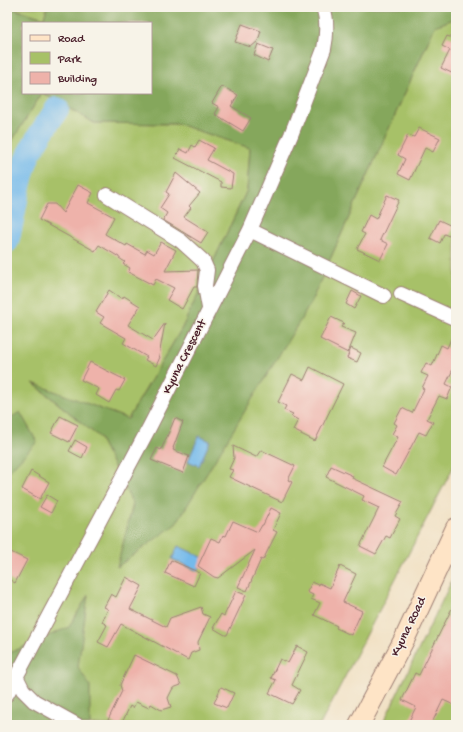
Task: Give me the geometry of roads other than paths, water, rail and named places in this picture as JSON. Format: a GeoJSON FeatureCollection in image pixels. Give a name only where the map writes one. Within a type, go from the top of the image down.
{"type":"FeatureCollection","features":[{"type":"Feature","properties":{"kind":"main road","name":"Kyuna Road"},"geometry":{"type":"LineString","coordinates":[[359,725],[405,638],[456,528]]}},
{"type":"Feature","properties":{"kind":"street","name":"Kyuna Crescent"},"geometry":{"type":"LineString","coordinates":[[7,694],[150,426],[250,230],[291,135],[324,49],[327,24],[323,7]]}},
{"type":"Feature","properties":{"kind":"street"},"geometry":{"type":"LineString","coordinates":[[107,195],[180,241],[203,261],[207,270],[205,286],[209,308]]}},
{"type":"Feature","properties":{"kind":"street"},"geometry":{"type":"LineString","coordinates":[[250,230],[384,296]]}},
{"type":"Feature","properties":{"kind":"street"},"geometry":{"type":"LineString","coordinates":[[401,294],[456,319]]}},
{"type":"Feature","properties":{"kind":"street"},"geometry":{"type":"LineString","coordinates":[[16,676],[23,690],[34,701],[77,725]]}},
{"type":"Feature","properties":{"kind":"water"},"geometry":{"type":"Polygon","coordinates":[[[199,436],[210,441],[199,466],[188,461],[199,436]]]}},
{"type":"Feature","properties":{"kind":"water"},"geometry":{"type":"Polygon","coordinates":[[[178,546],[204,558],[198,571],[172,559],[178,546]]]}},
{"type":"Feature","properties":{"kind":"waterway"},"geometry":{"type":"LineString","coordinates":[[7,241],[25,164],[35,143],[57,109]]}}]}
